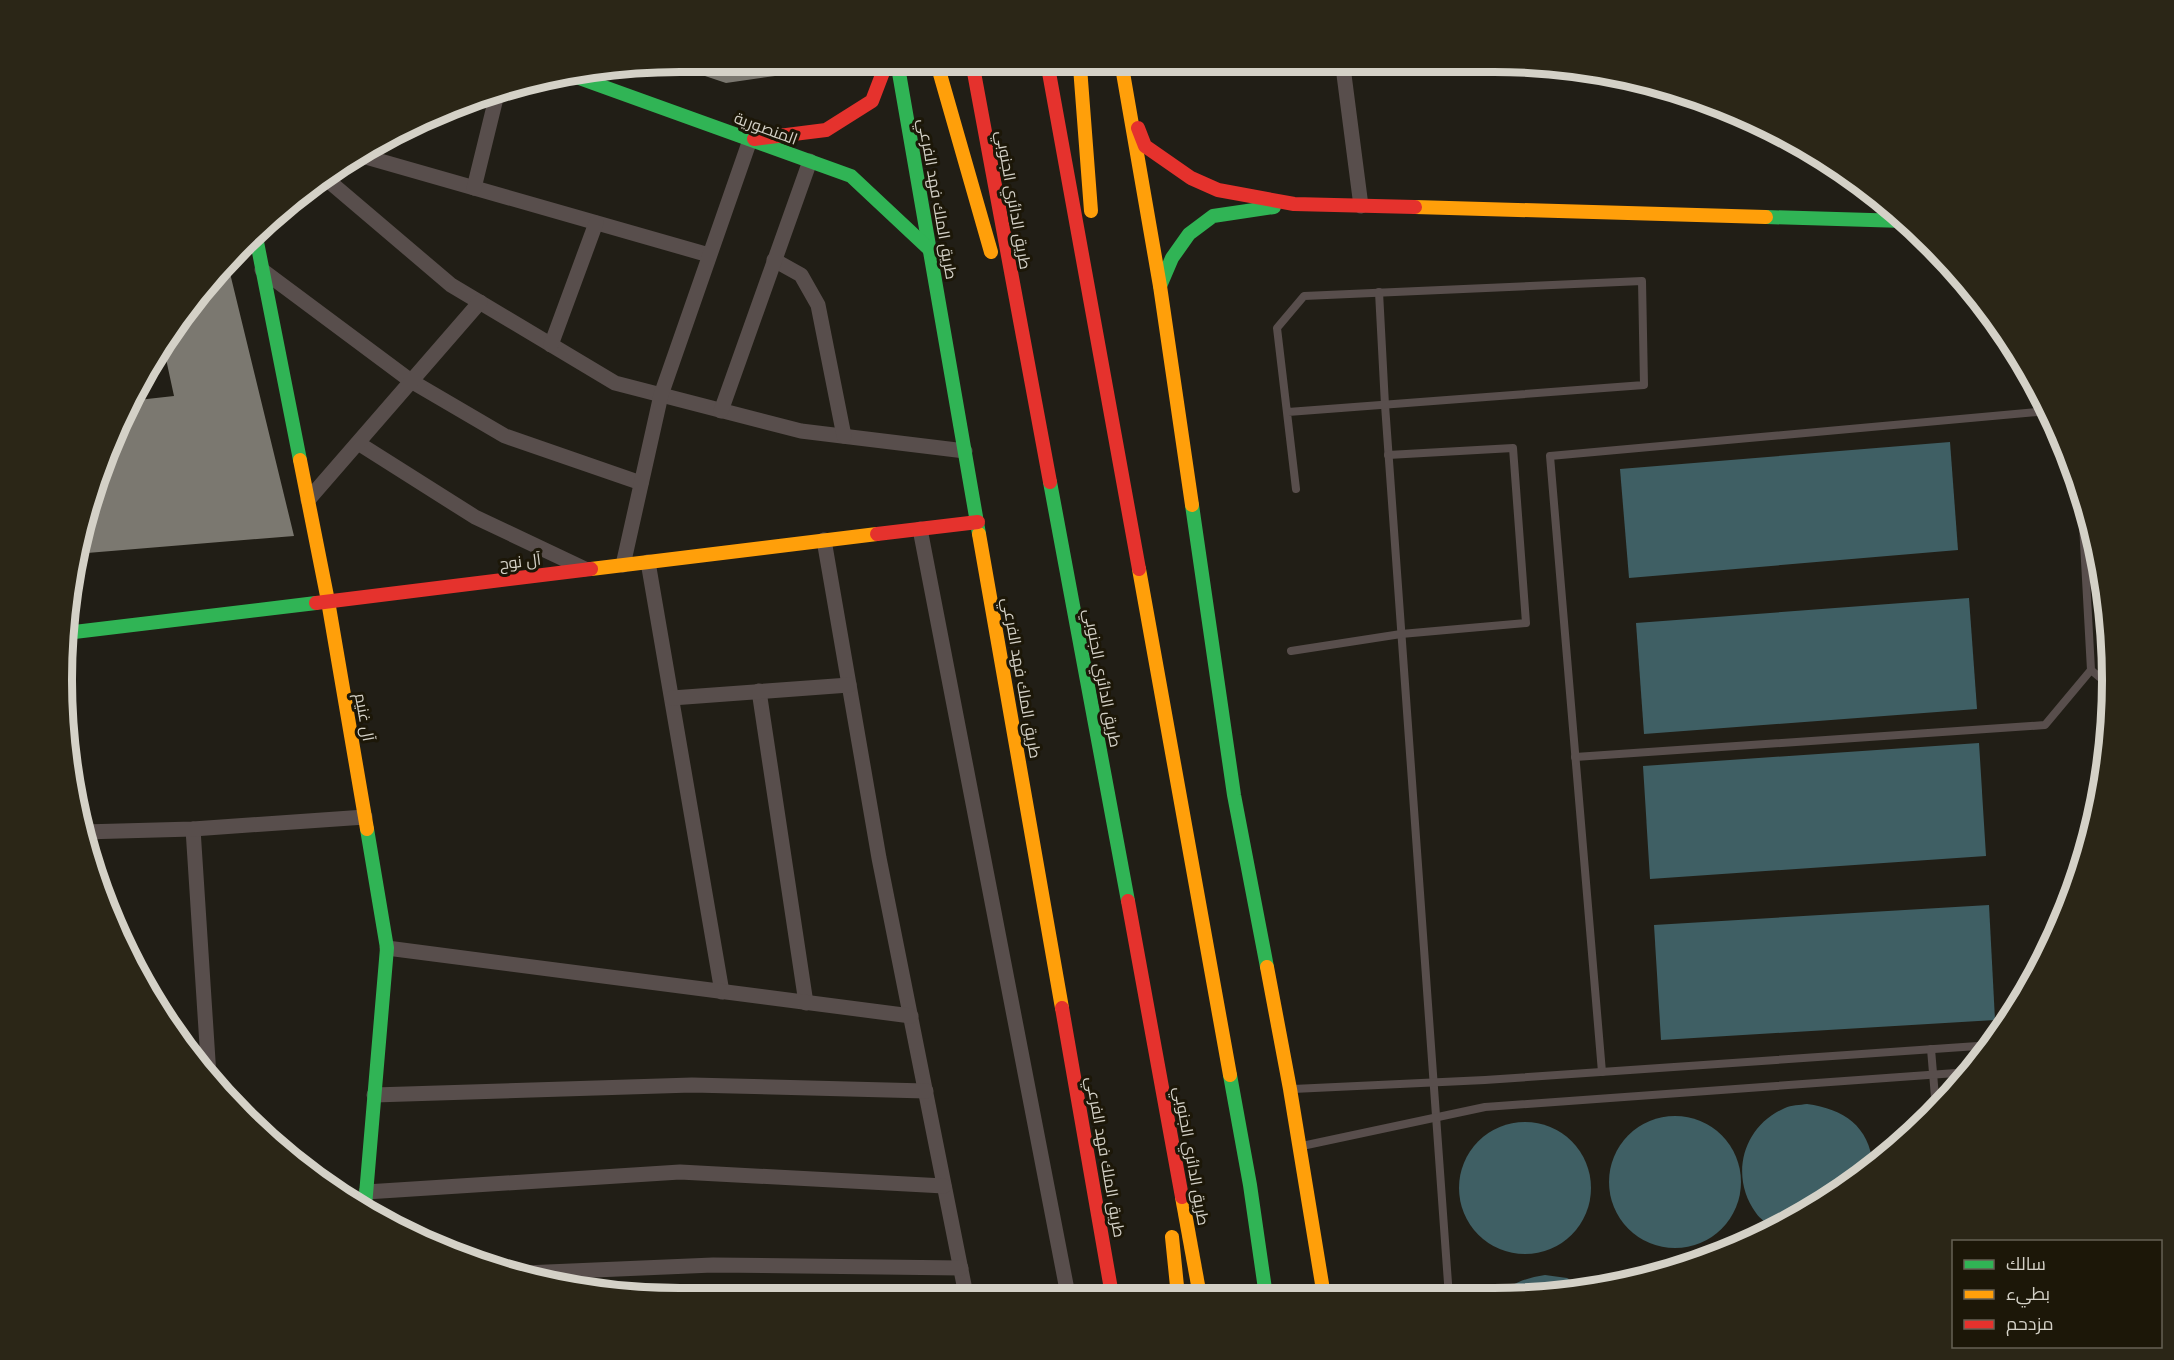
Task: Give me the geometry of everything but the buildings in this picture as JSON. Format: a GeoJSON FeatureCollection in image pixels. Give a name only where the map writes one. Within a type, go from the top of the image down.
{"type":"FeatureCollection","features":[{"type":"Feature","properties":{"kind":"main road"},"geometry":{"type":"LineString","coordinates":[[750,140],[826,130],[872,101],[883,72]]}},
{"type":"Feature","properties":{"kind":"main road","name":"طريق الملك فهد الفرعي"},"geometry":{"type":"LineString","coordinates":[[899,72],[1111,1288]]}},
{"type":"Feature","properties":{"kind":"main road"},"geometry":{"type":"LineString","coordinates":[[939,72],[1035,403]]}},
{"type":"Feature","properties":{"kind":"main road","name":"طريق الدائري الجنوبي"},"geometry":{"type":"LineString","coordinates":[[974,72],[1155,1038],[1199,1288]]}},
{"type":"Feature","properties":{"kind":"main road"},"geometry":{"type":"LineString","coordinates":[[1049,72],[1250,1185],[1265,1288]]}},
{"type":"Feature","properties":{"kind":"main road"},"geometry":{"type":"LineString","coordinates":[[1080,72],[1093,226]]}},
{"type":"Feature","properties":{"kind":"main road"},"geometry":{"type":"LineString","coordinates":[[1123,72],[1160,286],[1234,795],[1290,1089],[1323,1288]]}},
{"type":"Feature","properties":{"kind":"main road","name":"المنصورية"},"geometry":{"type":"LineString","coordinates":[[584,80],[851,176],[930,250]]}},
{"type":"Feature","properties":{"kind":"main road"},"geometry":{"type":"LineString","coordinates":[[1129,105],[1145,146],[1191,178],[1218,190],[1294,204],[1892,221]]}},
{"type":"Feature","properties":{"kind":"main road"},"geometry":{"type":"LineString","coordinates":[[1160,286],[1172,258],[1189,234],[1214,216],[1294,204]]}},
{"type":"Feature","properties":{"kind":"main road","name":"آل غنيم"},"geometry":{"type":"LineString","coordinates":[[256,244],[328,601],[387,948],[365,1199]]}},
{"type":"Feature","properties":{"kind":"main road"},"geometry":{"type":"LineString","coordinates":[[1095,249],[1117,448]]}},
{"type":"Feature","properties":{"kind":"main road","name":"آل نوح"},"geometry":{"type":"LineString","coordinates":[[74,632],[978,522]]}},
{"type":"Feature","properties":{"kind":"main road"},"geometry":{"type":"LineString","coordinates":[[1155,1038],[1169,1202]]}},
{"type":"Feature","properties":{"kind":"main road"},"geometry":{"type":"LineString","coordinates":[[1171,1225],[1177,1288]]}},
{"type":"Feature","properties":{"kind":"street"},"geometry":{"type":"LineString","coordinates":[[1344,72],[1361,206]]}},
{"type":"Feature","properties":{"kind":"street"},"geometry":{"type":"LineString","coordinates":[[474,188],[495,101]]}},
{"type":"Feature","properties":{"kind":"street"},"geometry":{"type":"LineString","coordinates":[[623,565],[661,395],[750,140]]}},
{"type":"Feature","properties":{"kind":"street"},"geometry":{"type":"LineString","coordinates":[[368,158],[709,255]]}},
{"type":"Feature","properties":{"kind":"street"},"geometry":{"type":"LineString","coordinates":[[721,411],[810,161]]}},
{"type":"Feature","properties":{"kind":"street"},"geometry":{"type":"LineString","coordinates":[[331,183],[451,285],[615,383],[801,431],[965,451]]}},
{"type":"Feature","properties":{"kind":"street"},"geometry":{"type":"LineString","coordinates":[[550,345],[596,223]]}},
{"type":"Feature","properties":{"kind":"street"},"geometry":{"type":"LineString","coordinates":[[774,260],[801,274],[818,305],[844,436]]}},
{"type":"Feature","properties":{"kind":"street"},"geometry":{"type":"LineString","coordinates":[[262,270],[411,381],[505,436],[641,483]]}},
{"type":"Feature","properties":{"kind":"street"},"geometry":{"type":"LineString","coordinates":[[308,500],[480,303]]}},
{"type":"Feature","properties":{"kind":"street"},"geometry":{"type":"LineString","coordinates":[[358,443],[475,517],[585,570]]}},
{"type":"Feature","properties":{"kind":"street"},"geometry":{"type":"LineString","coordinates":[[920,529],[1067,1288]]}},
{"type":"Feature","properties":{"kind":"street"},"geometry":{"type":"LineString","coordinates":[[824,540],[879,858],[965,1288]]}},
{"type":"Feature","properties":{"kind":"street"},"geometry":{"type":"LineString","coordinates":[[648,562],[722,992]]}},
{"type":"Feature","properties":{"kind":"street"},"geometry":{"type":"LineString","coordinates":[[672,698],[849,685]]}},
{"type":"Feature","properties":{"kind":"street"},"geometry":{"type":"LineString","coordinates":[[759,691],[806,1003]]}},
{"type":"Feature","properties":{"kind":"street"},"geometry":{"type":"LineString","coordinates":[[92,832],[193,829],[365,817]]}},
{"type":"Feature","properties":{"kind":"street"},"geometry":{"type":"LineString","coordinates":[[193,829],[208,1063]]}},
{"type":"Feature","properties":{"kind":"street"},"geometry":{"type":"LineString","coordinates":[[387,948],[911,1016]]}},
{"type":"Feature","properties":{"kind":"street"},"geometry":{"type":"LineString","coordinates":[[374,1095],[692,1085],[926,1091]]}},
{"type":"Feature","properties":{"kind":"street"},"geometry":{"type":"LineString","coordinates":[[365,1199],[680,1172],[944,1186]]}},
{"type":"Feature","properties":{"kind":"street"},"geometry":{"type":"LineString","coordinates":[[545,1272],[713,1265],[961,1268]]}},
{"type":"Feature","properties":{"kind":"lane"},"geometry":{"type":"LineString","coordinates":[[1288,412],[1644,385],[1642,281],[1304,296],[1277,328],[1296,489]]}},
{"type":"Feature","properties":{"kind":"lane"},"geometry":{"type":"LineString","coordinates":[[1379,292],[1388,455],[1448,1288]]}},
{"type":"Feature","properties":{"kind":"lane"},"geometry":{"type":"LineString","coordinates":[[1602,1072],[1550,456],[2039,412]]}},
{"type":"Feature","properties":{"kind":"lane"},"geometry":{"type":"LineString","coordinates":[[1291,651],[1401,634],[1526,622],[1513,448],[1388,455]]}},
{"type":"Feature","properties":{"kind":"lane"},"geometry":{"type":"LineString","coordinates":[[1575,757],[2045,725],[2091,670],[2084,534]]}},
{"type":"Feature","properties":{"kind":"lane"},"geometry":{"type":"LineString","coordinates":[[2091,670],[2102,679]]}},
{"type":"Feature","properties":{"kind":"lane"},"geometry":{"type":"LineString","coordinates":[[1290,1089],[1602,1072],[1979,1046]]}},
{"type":"Feature","properties":{"kind":"lane"},"geometry":{"type":"LineString","coordinates":[[1931,1049],[1934,1099]]}},
{"type":"Feature","properties":{"kind":"lane"},"geometry":{"type":"LineString","coordinates":[[1300,1146],[1485,1107],[1957,1073]]}},
{"type":"Feature","properties":{"kind":"water"},"geometry":{"type":"Polygon","coordinates":[[[1950,442],[1958,550],[1629,578],[1620,469],[1950,442]]]}},
{"type":"Feature","properties":{"kind":"water"},"geometry":{"type":"Polygon","coordinates":[[[1969,598],[1977,709],[1644,734],[1636,623],[1969,598]]]}},
{"type":"Feature","properties":{"kind":"water"},"geometry":{"type":"Polygon","coordinates":[[[1979,743],[1986,856],[1650,879],[1643,766],[1979,743]]]}},
{"type":"Feature","properties":{"kind":"water"},"geometry":{"type":"Polygon","coordinates":[[[1989,905],[1995,1020],[1661,1040],[1654,925],[1989,905]]]}},
{"type":"Feature","properties":{"kind":"water"},"geometry":{"type":"Polygon","coordinates":[[[1807,1104],[1820,1106],[1843,1115],[1860,1130],[1872,1156],[1832,1186],[1767,1223],[1758,1215],[1748,1199],[1743,1184],[1742,1168],[1745,1153],[1750,1139],[1759,1127],[1771,1116],[1793,1106],[1807,1104]]]}},
{"type":"Feature","properties":{"kind":"water"},"geometry":{"type":"Polygon","coordinates":[[[1675,1116],[1700,1121],[1722,1135],[1736,1157],[1741,1182],[1736,1207],[1722,1229],[1700,1243],[1675,1248],[1650,1243],[1628,1229],[1614,1207],[1609,1182],[1614,1157],[1628,1135],[1650,1121],[1675,1116]]]}},
{"type":"Feature","properties":{"kind":"water"},"geometry":{"type":"Polygon","coordinates":[[[1525,1122],[1550,1127],[1572,1141],[1586,1163],[1591,1188],[1586,1213],[1572,1235],[1550,1249],[1525,1254],[1500,1249],[1478,1235],[1464,1213],[1459,1188],[1464,1163],[1478,1141],[1500,1127],[1525,1122]]]}},
{"type":"Feature","properties":{"kind":"water"},"geometry":{"type":"Polygon","coordinates":[[[1545,1275],[1567,1278],[1575,1283],[1509,1288],[1545,1275]]]}},
{"type":"Feature","properties":{"kind":"traffic: fast"},"geometry":{"type":"LineString","coordinates":[[899,72],[979,534]]}},
{"type":"Feature","properties":{"kind":"traffic: fast"},"geometry":{"type":"LineString","coordinates":[[584,80],[851,176],[930,250]]}},
{"type":"Feature","properties":{"kind":"traffic: fast"},"geometry":{"type":"LineString","coordinates":[[1160,286],[1172,258],[1189,234],[1213,216],[1274,207]]}},
{"type":"Feature","properties":{"kind":"traffic: fast"},"geometry":{"type":"LineString","coordinates":[[1766,217],[1892,221]]}},
{"type":"Feature","properties":{"kind":"traffic: fast"},"geometry":{"type":"LineString","coordinates":[[257,243],[300,460]]}},
{"type":"Feature","properties":{"kind":"traffic: fast"},"geometry":{"type":"LineString","coordinates":[[1050,482],[1128,901]]}},
{"type":"Feature","properties":{"kind":"traffic: fast"},"geometry":{"type":"LineString","coordinates":[[1192,505],[1234,795],[1267,967]]}},
{"type":"Feature","properties":{"kind":"traffic: fast"},"geometry":{"type":"LineString","coordinates":[[74,632],[316,603]]}},
{"type":"Feature","properties":{"kind":"traffic: fast"},"geometry":{"type":"LineString","coordinates":[[365,1200],[387,948],[367,829]]}},
{"type":"Feature","properties":{"kind":"traffic: fast"},"geometry":{"type":"LineString","coordinates":[[1230,1075],[1250,1185],[1265,1288]]}},
{"type":"Feature","properties":{"kind":"traffic: slow"},"geometry":{"type":"LineString","coordinates":[[939,72],[991,252]]}},
{"type":"Feature","properties":{"kind":"traffic: slow"},"geometry":{"type":"LineString","coordinates":[[1080,72],[1091,211]]}},
{"type":"Feature","properties":{"kind":"traffic: slow"},"geometry":{"type":"LineString","coordinates":[[1123,72],[1160,286],[1192,505]]}},
{"type":"Feature","properties":{"kind":"traffic: slow"},"geometry":{"type":"LineString","coordinates":[[1415,207],[1766,217]]}},
{"type":"Feature","properties":{"kind":"traffic: slow"},"geometry":{"type":"LineString","coordinates":[[300,460],[328,601],[367,829]]}},
{"type":"Feature","properties":{"kind":"traffic: slow"},"geometry":{"type":"LineString","coordinates":[[591,569],[877,534]]}},
{"type":"Feature","properties":{"kind":"traffic: slow"},"geometry":{"type":"LineString","coordinates":[[979,534],[1062,1008]]}},
{"type":"Feature","properties":{"kind":"traffic: slow"},"geometry":{"type":"LineString","coordinates":[[1139,569],[1230,1075]]}},
{"type":"Feature","properties":{"kind":"traffic: slow"},"geometry":{"type":"LineString","coordinates":[[1267,967],[1290,1089],[1323,1288]]}},
{"type":"Feature","properties":{"kind":"traffic: slow"},"geometry":{"type":"LineString","coordinates":[[1182,1197],[1199,1288]]}},
{"type":"Feature","properties":{"kind":"traffic: slow"},"geometry":{"type":"LineString","coordinates":[[1172,1237],[1177,1288]]}},
{"type":"Feature","properties":{"kind":"traffic: jam"},"geometry":{"type":"LineString","coordinates":[[754,139],[826,130],[872,101],[883,72]]}},
{"type":"Feature","properties":{"kind":"traffic: jam"},"geometry":{"type":"LineString","coordinates":[[974,72],[1050,482]]}},
{"type":"Feature","properties":{"kind":"traffic: jam"},"geometry":{"type":"LineString","coordinates":[[1049,72],[1139,569]]}},
{"type":"Feature","properties":{"kind":"traffic: jam"},"geometry":{"type":"LineString","coordinates":[[1138,128],[1145,146],[1191,178],[1218,190],[1294,204],[1415,207]]}},
{"type":"Feature","properties":{"kind":"traffic: jam"},"geometry":{"type":"LineString","coordinates":[[877,534],[978,522]]}},
{"type":"Feature","properties":{"kind":"traffic: jam"},"geometry":{"type":"LineString","coordinates":[[316,603],[591,569]]}},
{"type":"Feature","properties":{"kind":"traffic: jam"},"geometry":{"type":"LineString","coordinates":[[1128,901],[1182,1197]]}},
{"type":"Feature","properties":{"kind":"traffic: jam"},"geometry":{"type":"LineString","coordinates":[[1062,1008],[1111,1288]]}}]}
